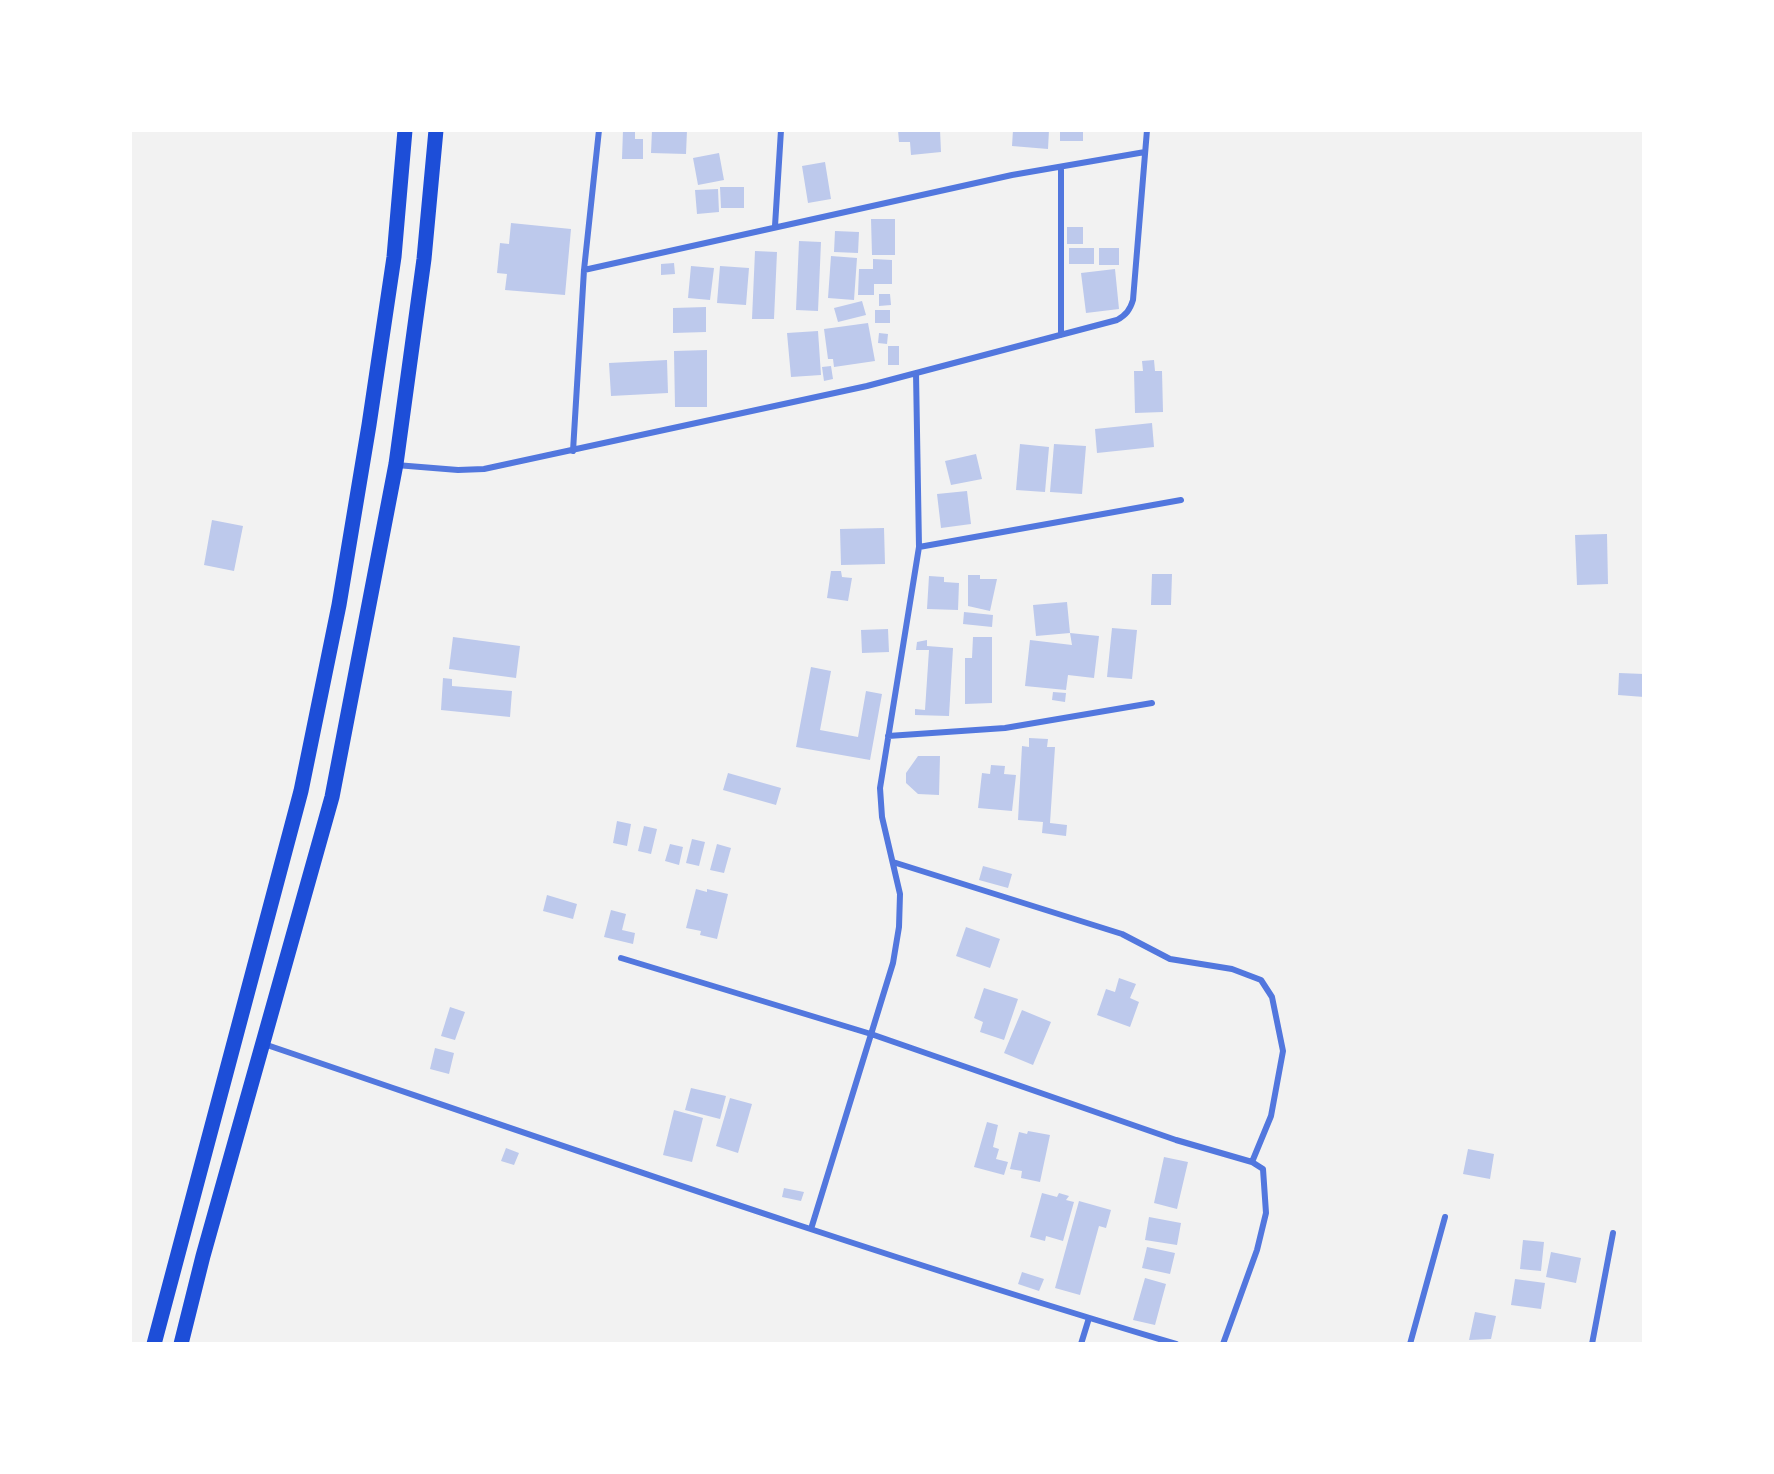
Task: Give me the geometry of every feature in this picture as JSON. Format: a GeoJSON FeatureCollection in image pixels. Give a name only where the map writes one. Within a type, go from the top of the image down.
{"type":"FeatureCollection","features":[{"type":"Feature","properties":{"kind":"main road"},"geometry":{"type":"LineString","coordinates":[[154,1344],[301,791],[339,605],[369,425],[394,257],[405,130]]}},
{"type":"Feature","properties":{"kind":"main road"},"geometry":{"type":"LineString","coordinates":[[181,1344],[203,1256],[332,797],[396,464],[424,259],[436,130]]}},
{"type":"Feature","properties":{"kind":"street"},"geometry":{"type":"LineString","coordinates":[[573,451],[584,270],[599,130]]}},
{"type":"Feature","properties":{"kind":"street"},"geometry":{"type":"LineString","coordinates":[[775,226],[781,130]]}},
{"type":"Feature","properties":{"kind":"street"},"geometry":{"type":"LineString","coordinates":[[396,464],[458,470],[484,469],[867,386],[1117,320],[1125,316],[1133,300],[1147,130]]}},
{"type":"Feature","properties":{"kind":"street"},"geometry":{"type":"LineString","coordinates":[[584,270],[1012,175],[1145,152]]}},
{"type":"Feature","properties":{"kind":"street"},"geometry":{"type":"LineString","coordinates":[[1061,167],[1061,335]]}},
{"type":"Feature","properties":{"kind":"street"},"geometry":{"type":"LineString","coordinates":[[811,1229],[893,963],[899,927],[900,894],[882,816],[880,788],[919,547],[916,373]]}},
{"type":"Feature","properties":{"kind":"street"},"geometry":{"type":"LineString","coordinates":[[919,547],[1181,500]]}},
{"type":"Feature","properties":{"kind":"street"},"geometry":{"type":"LineString","coordinates":[[888,736],[1005,728],[1152,703]]}},
{"type":"Feature","properties":{"kind":"street"},"geometry":{"type":"LineString","coordinates":[[893,862],[1122,934],[1170,959],[1233,969],[1261,980],[1272,997],[1283,1051],[1271,1116],[1252,1162]]}},
{"type":"Feature","properties":{"kind":"street"},"geometry":{"type":"LineString","coordinates":[[621,958],[871,1035],[1176,1140],[1252,1162],[1263,1169],[1266,1213],[1257,1250],[1223,1344]]}},
{"type":"Feature","properties":{"kind":"street"},"geometry":{"type":"LineString","coordinates":[[264,1044],[811,1229],[1176,1344]]}},
{"type":"Feature","properties":{"kind":"street"},"geometry":{"type":"LineString","coordinates":[[1410,1344],[1445,1217]]}},
{"type":"Feature","properties":{"kind":"street"},"geometry":{"type":"LineString","coordinates":[[1592,1344],[1613,1233]]}},
{"type":"Feature","properties":{"kind":"street"},"geometry":{"type":"LineString","coordinates":[[1081,1344],[1089,1318]]}},
{"type":"Feature","properties":{"kind":"building"},"geometry":{"type":"Polygon","coordinates":[[[623,130],[635,130],[635,139],[643,139],[643,159],[622,159],[623,130]]]}},
{"type":"Feature","properties":{"kind":"building"},"geometry":{"type":"Polygon","coordinates":[[[652,130],[687,130],[686,154],[651,153],[652,130]]]}},
{"type":"Feature","properties":{"kind":"building"},"geometry":{"type":"Polygon","coordinates":[[[898,130],[940,130],[941,152],[911,155],[910,142],[899,142],[898,130]]]}},
{"type":"Feature","properties":{"kind":"building"},"geometry":{"type":"Polygon","coordinates":[[[1013,130],[1049,130],[1048,149],[1012,146],[1013,130]]]}},
{"type":"Feature","properties":{"kind":"building"},"geometry":{"type":"Polygon","coordinates":[[[1060,130],[1083,130],[1083,141],[1060,141],[1060,130]]]}},
{"type":"Feature","properties":{"kind":"building"},"geometry":{"type":"Polygon","coordinates":[[[719,153],[724,180],[698,185],[693,158],[719,153]]]}},
{"type":"Feature","properties":{"kind":"building"},"geometry":{"type":"Polygon","coordinates":[[[825,162],[831,199],[808,203],[802,166],[825,162]]]}},
{"type":"Feature","properties":{"kind":"building"},"geometry":{"type":"Polygon","coordinates":[[[720,187],[744,187],[744,208],[721,208],[720,187]]]}},
{"type":"Feature","properties":{"kind":"building"},"geometry":{"type":"Polygon","coordinates":[[[718,189],[719,212],[697,214],[695,190],[718,189]]]}},
{"type":"Feature","properties":{"kind":"building"},"geometry":{"type":"Polygon","coordinates":[[[871,219],[895,219],[895,255],[872,255],[871,219]]]}},
{"type":"Feature","properties":{"kind":"building"},"geometry":{"type":"Polygon","coordinates":[[[511,223],[571,229],[565,295],[505,290],[507,274],[497,273],[500,243],[509,244],[511,223]]]}},
{"type":"Feature","properties":{"kind":"building"},"geometry":{"type":"Polygon","coordinates":[[[1067,227],[1083,227],[1083,244],[1067,244],[1067,227]]]}},
{"type":"Feature","properties":{"kind":"building"},"geometry":{"type":"Polygon","coordinates":[[[835,231],[859,232],[858,253],[834,252],[835,231]]]}},
{"type":"Feature","properties":{"kind":"building"},"geometry":{"type":"Polygon","coordinates":[[[799,241],[821,242],[818,311],[796,310],[799,241]]]}},
{"type":"Feature","properties":{"kind":"building"},"geometry":{"type":"Polygon","coordinates":[[[1069,248],[1094,248],[1094,264],[1069,264],[1069,248]]]}},
{"type":"Feature","properties":{"kind":"building"},"geometry":{"type":"Polygon","coordinates":[[[1099,248],[1119,248],[1119,265],[1099,265],[1099,248]]]}},
{"type":"Feature","properties":{"kind":"building"},"geometry":{"type":"Polygon","coordinates":[[[755,251],[777,252],[774,319],[752,319],[755,251]]]}},
{"type":"Feature","properties":{"kind":"building"},"geometry":{"type":"Polygon","coordinates":[[[831,256],[857,258],[854,300],[828,298],[831,256]]]}},
{"type":"Feature","properties":{"kind":"building"},"geometry":{"type":"Polygon","coordinates":[[[873,259],[892,260],[892,284],[874,284],[874,295],[858,295],[859,269],[873,269],[873,259]]]}},
{"type":"Feature","properties":{"kind":"building"},"geometry":{"type":"Polygon","coordinates":[[[674,263],[675,274],[661,275],[661,264],[674,263]]]}},
{"type":"Feature","properties":{"kind":"building"},"geometry":{"type":"Polygon","coordinates":[[[691,266],[714,268],[710,300],[688,298],[691,266]]]}},
{"type":"Feature","properties":{"kind":"building"},"geometry":{"type":"Polygon","coordinates":[[[720,266],[749,268],[746,305],[717,303],[720,266]]]}},
{"type":"Feature","properties":{"kind":"building"},"geometry":{"type":"Polygon","coordinates":[[[1115,269],[1119,309],[1086,313],[1081,273],[1115,269]]]}},
{"type":"Feature","properties":{"kind":"building"},"geometry":{"type":"Polygon","coordinates":[[[879,294],[890,294],[891,305],[879,306],[879,294]]]}},
{"type":"Feature","properties":{"kind":"building"},"geometry":{"type":"Polygon","coordinates":[[[862,301],[866,315],[838,322],[834,308],[862,301]]]}},
{"type":"Feature","properties":{"kind":"building"},"geometry":{"type":"Polygon","coordinates":[[[706,307],[706,332],[673,333],[673,308],[706,307]]]}},
{"type":"Feature","properties":{"kind":"building"},"geometry":{"type":"Polygon","coordinates":[[[875,310],[890,310],[890,323],[875,323],[875,310]]]}},
{"type":"Feature","properties":{"kind":"building"},"geometry":{"type":"Polygon","coordinates":[[[868,323],[875,361],[834,367],[833,359],[828,359],[824,329],[868,323]]]}},
{"type":"Feature","properties":{"kind":"building"},"geometry":{"type":"Polygon","coordinates":[[[818,331],[821,375],[791,377],[787,333],[818,331]]]}},
{"type":"Feature","properties":{"kind":"building"},"geometry":{"type":"Polygon","coordinates":[[[879,333],[888,334],[887,344],[878,343],[879,333]]]}},
{"type":"Feature","properties":{"kind":"building"},"geometry":{"type":"Polygon","coordinates":[[[888,346],[899,346],[899,365],[888,365],[888,346]]]}},
{"type":"Feature","properties":{"kind":"building"},"geometry":{"type":"Polygon","coordinates":[[[707,350],[707,407],[675,407],[674,351],[707,350]]]}},
{"type":"Feature","properties":{"kind":"building"},"geometry":{"type":"Polygon","coordinates":[[[667,360],[668,393],[611,396],[609,363],[667,360]]]}},
{"type":"Feature","properties":{"kind":"building"},"geometry":{"type":"Polygon","coordinates":[[[1154,360],[1155,371],[1162,371],[1163,412],[1135,413],[1134,371],[1143,371],[1142,361],[1154,360]]]}},
{"type":"Feature","properties":{"kind":"building"},"geometry":{"type":"Polygon","coordinates":[[[831,366],[833,379],[824,381],[822,367],[831,366]]]}},
{"type":"Feature","properties":{"kind":"building"},"geometry":{"type":"Polygon","coordinates":[[[1152,423],[1154,447],[1097,453],[1095,429],[1152,423]]]}},
{"type":"Feature","properties":{"kind":"building"},"geometry":{"type":"Polygon","coordinates":[[[1020,444],[1049,447],[1045,492],[1016,490],[1020,444]]]}},
{"type":"Feature","properties":{"kind":"building"},"geometry":{"type":"Polygon","coordinates":[[[1054,444],[1086,446],[1082,494],[1050,492],[1054,444]]]}},
{"type":"Feature","properties":{"kind":"building"},"geometry":{"type":"Polygon","coordinates":[[[976,454],[982,479],[951,485],[945,461],[976,454]]]}},
{"type":"Feature","properties":{"kind":"building"},"geometry":{"type":"Polygon","coordinates":[[[967,491],[971,524],[941,528],[937,494],[967,491]]]}},
{"type":"Feature","properties":{"kind":"building"},"geometry":{"type":"Polygon","coordinates":[[[212,520],[243,526],[234,571],[204,565],[212,520]]]}},
{"type":"Feature","properties":{"kind":"building"},"geometry":{"type":"Polygon","coordinates":[[[884,528],[885,564],[841,565],[840,529],[884,528]]]}},
{"type":"Feature","properties":{"kind":"building"},"geometry":{"type":"Polygon","coordinates":[[[1607,534],[1608,584],[1577,585],[1575,535],[1607,534]]]}},
{"type":"Feature","properties":{"kind":"building"},"geometry":{"type":"Polygon","coordinates":[[[831,571],[841,571],[842,577],[852,578],[848,601],[827,598],[831,571]]]}},
{"type":"Feature","properties":{"kind":"building"},"geometry":{"type":"Polygon","coordinates":[[[1152,574],[1172,574],[1171,605],[1151,605],[1152,574]]]}},
{"type":"Feature","properties":{"kind":"building"},"geometry":{"type":"Polygon","coordinates":[[[968,575],[980,575],[980,579],[997,579],[990,611],[968,606],[968,575]]]}},
{"type":"Feature","properties":{"kind":"building"},"geometry":{"type":"Polygon","coordinates":[[[929,576],[944,577],[944,582],[959,583],[958,610],[927,609],[929,576]]]}},
{"type":"Feature","properties":{"kind":"building"},"geometry":{"type":"Polygon","coordinates":[[[1067,602],[1070,633],[1036,636],[1033,605],[1067,602]]]}},
{"type":"Feature","properties":{"kind":"building"},"geometry":{"type":"Polygon","coordinates":[[[964,612],[993,615],[992,627],[963,624],[964,612]]]}},
{"type":"Feature","properties":{"kind":"building"},"geometry":{"type":"Polygon","coordinates":[[[1112,628],[1137,630],[1132,679],[1107,677],[1112,628]]]}},
{"type":"Feature","properties":{"kind":"building"},"geometry":{"type":"Polygon","coordinates":[[[888,629],[889,652],[862,653],[861,630],[888,629]]]}},
{"type":"Feature","properties":{"kind":"building"},"geometry":{"type":"Polygon","coordinates":[[[1070,633],[1099,636],[1094,678],[1068,675],[1066,690],[1025,686],[1030,640],[1072,645],[1070,633]]]}},
{"type":"Feature","properties":{"kind":"building"},"geometry":{"type":"Polygon","coordinates":[[[453,637],[520,646],[516,678],[449,669],[453,637]]]}},
{"type":"Feature","properties":{"kind":"building"},"geometry":{"type":"Polygon","coordinates":[[[973,637],[992,637],[992,703],[965,704],[965,658],[972,658],[973,637]]]}},
{"type":"Feature","properties":{"kind":"building"},"geometry":{"type":"Polygon","coordinates":[[[927,640],[927,646],[953,648],[949,716],[915,715],[915,709],[925,710],[929,650],[916,650],[917,642],[927,640]]]}},
{"type":"Feature","properties":{"kind":"building"},"geometry":{"type":"Polygon","coordinates":[[[811,667],[831,671],[820,730],[858,737],[866,691],[882,694],[870,760],[796,747],[811,667]]]}},
{"type":"Feature","properties":{"kind":"building"},"geometry":{"type":"Polygon","coordinates":[[[1619,673],[1644,674],[1644,697],[1618,695],[1619,673]]]}},
{"type":"Feature","properties":{"kind":"building"},"geometry":{"type":"Polygon","coordinates":[[[443,678],[452,679],[452,686],[512,691],[510,717],[441,710],[443,678]]]}},
{"type":"Feature","properties":{"kind":"building"},"geometry":{"type":"Polygon","coordinates":[[[1053,692],[1066,693],[1065,702],[1052,700],[1053,692]]]}},
{"type":"Feature","properties":{"kind":"building"},"geometry":{"type":"Polygon","coordinates":[[[1029,738],[1048,739],[1047,747],[1055,747],[1050,823],[1067,825],[1066,836],[1042,833],[1043,822],[1018,820],[1022,746],[1029,747],[1029,738]]]}},
{"type":"Feature","properties":{"kind":"building"},"geometry":{"type":"Polygon","coordinates":[[[918,756],[940,756],[939,795],[918,794],[906,783],[906,773],[918,756]]]}},
{"type":"Feature","properties":{"kind":"building"},"geometry":{"type":"Polygon","coordinates":[[[991,765],[1005,766],[1004,774],[1016,775],[1012,811],[978,808],[982,773],[990,774],[991,765]]]}},
{"type":"Feature","properties":{"kind":"building"},"geometry":{"type":"Polygon","coordinates":[[[728,773],[781,788],[776,805],[723,790],[728,773]]]}},
{"type":"Feature","properties":{"kind":"building"},"geometry":{"type":"Polygon","coordinates":[[[617,821],[631,824],[627,846],[613,843],[617,821]]]}},
{"type":"Feature","properties":{"kind":"building"},"geometry":{"type":"Polygon","coordinates":[[[644,826],[657,829],[651,854],[638,851],[644,826]]]}},
{"type":"Feature","properties":{"kind":"building"},"geometry":{"type":"Polygon","coordinates":[[[692,839],[705,842],[699,866],[686,863],[692,839]]]}},
{"type":"Feature","properties":{"kind":"building"},"geometry":{"type":"Polygon","coordinates":[[[670,844],[683,847],[679,865],[665,861],[670,844]]]}},
{"type":"Feature","properties":{"kind":"building"},"geometry":{"type":"Polygon","coordinates":[[[717,844],[731,848],[724,873],[710,870],[717,844]]]}},
{"type":"Feature","properties":{"kind":"building"},"geometry":{"type":"Polygon","coordinates":[[[983,866],[1012,874],[1008,888],[979,880],[983,866]]]}},
{"type":"Feature","properties":{"kind":"building"},"geometry":{"type":"Polygon","coordinates":[[[696,889],[728,894],[717,939],[700,935],[701,931],[686,928],[696,889]]]}},
{"type":"Feature","properties":{"kind":"building"},"geometry":{"type":"Polygon","coordinates":[[[547,895],[577,904],[573,919],[543,911],[547,895]]]}},
{"type":"Feature","properties":{"kind":"building"},"geometry":{"type":"Polygon","coordinates":[[[611,910],[626,914],[622,930],[635,933],[633,944],[604,937],[611,910]]]}},
{"type":"Feature","properties":{"kind":"building"},"geometry":{"type":"Polygon","coordinates":[[[966,927],[1000,939],[990,968],[956,956],[966,927]]]}},
{"type":"Feature","properties":{"kind":"building"},"geometry":{"type":"Polygon","coordinates":[[[1119,978],[1136,984],[1130,998],[1139,1002],[1130,1027],[1097,1015],[1106,989],[1115,992],[1119,978]]]}},
{"type":"Feature","properties":{"kind":"building"},"geometry":{"type":"Polygon","coordinates":[[[984,988],[1018,999],[1004,1040],[980,1032],[983,1022],[974,1018],[984,988]]]}},
{"type":"Feature","properties":{"kind":"building"},"geometry":{"type":"Polygon","coordinates":[[[450,1007],[465,1012],[455,1040],[441,1036],[450,1007]]]}},
{"type":"Feature","properties":{"kind":"building"},"geometry":{"type":"Polygon","coordinates":[[[1022,1010],[1051,1022],[1033,1065],[1004,1053],[1022,1010]]]}},
{"type":"Feature","properties":{"kind":"building"},"geometry":{"type":"Polygon","coordinates":[[[435,1048],[454,1053],[449,1074],[430,1069],[435,1048]]]}},
{"type":"Feature","properties":{"kind":"building"},"geometry":{"type":"Polygon","coordinates":[[[691,1088],[726,1096],[720,1119],[685,1110],[691,1088]]]}},
{"type":"Feature","properties":{"kind":"building"},"geometry":{"type":"Polygon","coordinates":[[[730,1098],[752,1104],[738,1153],[716,1146],[730,1098]]]}},
{"type":"Feature","properties":{"kind":"building"},"geometry":{"type":"Polygon","coordinates":[[[674,1110],[703,1118],[692,1162],[663,1155],[674,1110]]]}},
{"type":"Feature","properties":{"kind":"building"},"geometry":{"type":"Polygon","coordinates":[[[987,1122],[998,1125],[993,1147],[999,1149],[996,1159],[1008,1162],[1004,1175],[974,1167],[987,1122]]]}},
{"type":"Feature","properties":{"kind":"building"},"geometry":{"type":"Polygon","coordinates":[[[1028,1131],[1050,1135],[1040,1182],[1021,1178],[1022,1171],[1010,1169],[1019,1132],[1027,1134],[1028,1131]]]}},
{"type":"Feature","properties":{"kind":"building"},"geometry":{"type":"Polygon","coordinates":[[[506,1148],[519,1153],[514,1165],[501,1161],[506,1148]]]}},
{"type":"Feature","properties":{"kind":"building"},"geometry":{"type":"Polygon","coordinates":[[[1468,1149],[1494,1154],[1490,1179],[1463,1174],[1468,1149]]]}},
{"type":"Feature","properties":{"kind":"building"},"geometry":{"type":"Polygon","coordinates":[[[1164,1157],[1188,1162],[1177,1209],[1154,1203],[1164,1157]]]}},
{"type":"Feature","properties":{"kind":"building"},"geometry":{"type":"Polygon","coordinates":[[[784,1188],[804,1192],[801,1201],[782,1197],[784,1188]]]}},
{"type":"Feature","properties":{"kind":"building"},"geometry":{"type":"Polygon","coordinates":[[[1042,1193],[1057,1197],[1059,1193],[1069,1196],[1066,1200],[1074,1202],[1063,1241],[1046,1236],[1045,1241],[1030,1237],[1042,1193]]]}},
{"type":"Feature","properties":{"kind":"building"},"geometry":{"type":"Polygon","coordinates":[[[1079,1201],[1111,1210],[1106,1228],[1099,1226],[1080,1295],[1055,1288],[1079,1201]]]}},
{"type":"Feature","properties":{"kind":"building"},"geometry":{"type":"Polygon","coordinates":[[[1149,1217],[1181,1223],[1177,1245],[1145,1240],[1149,1217]]]}},
{"type":"Feature","properties":{"kind":"building"},"geometry":{"type":"Polygon","coordinates":[[[1523,1240],[1544,1242],[1541,1271],[1520,1269],[1523,1240]]]}},
{"type":"Feature","properties":{"kind":"building"},"geometry":{"type":"Polygon","coordinates":[[[1147,1247],[1175,1253],[1170,1274],[1142,1268],[1147,1247]]]}},
{"type":"Feature","properties":{"kind":"building"},"geometry":{"type":"Polygon","coordinates":[[[1551,1252],[1581,1258],[1576,1283],[1546,1277],[1551,1252]]]}},
{"type":"Feature","properties":{"kind":"building"},"geometry":{"type":"Polygon","coordinates":[[[1022,1272],[1044,1279],[1039,1291],[1018,1284],[1022,1272]]]}},
{"type":"Feature","properties":{"kind":"building"},"geometry":{"type":"Polygon","coordinates":[[[1145,1278],[1166,1284],[1155,1325],[1133,1320],[1145,1278]]]}},
{"type":"Feature","properties":{"kind":"building"},"geometry":{"type":"Polygon","coordinates":[[[1515,1279],[1545,1283],[1541,1309],[1511,1305],[1515,1279]]]}},
{"type":"Feature","properties":{"kind":"building"},"geometry":{"type":"Polygon","coordinates":[[[1475,1312],[1496,1316],[1491,1339],[1469,1340],[1475,1312]]]}}]}
